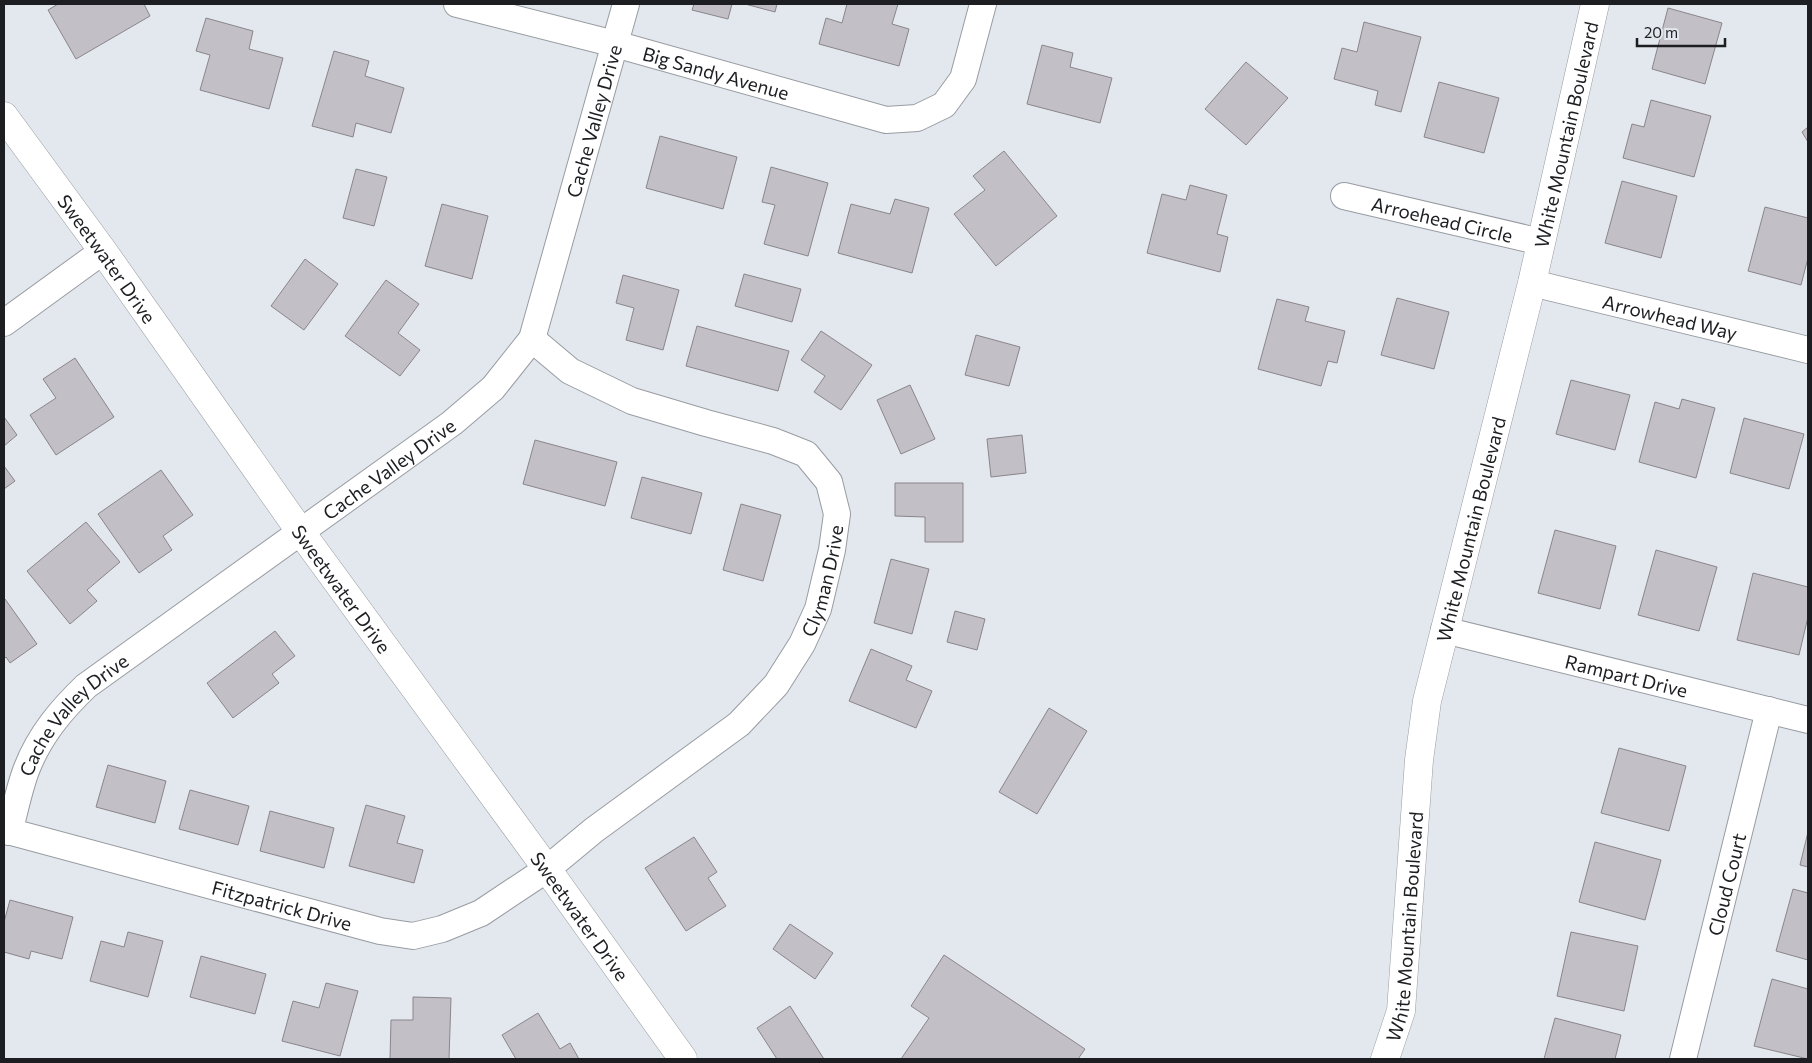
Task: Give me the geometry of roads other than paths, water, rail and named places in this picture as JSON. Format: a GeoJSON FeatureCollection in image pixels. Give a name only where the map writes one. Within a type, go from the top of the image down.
{"type":"FeatureCollection","features":[{"type":"Feature","properties":{"kind":"street","name":"Big Sandy Avenue"},"geometry":{"type":"LineString","coordinates":[[457,4],[616,44],[886,120],[917,118],[944,104],[963,79],[984,4]]}},
{"type":"Feature","properties":{"kind":"street","name":"Cache Valley Drive"},"geometry":{"type":"LineString","coordinates":[[7,831],[27,768],[44,734],[64,707],[86,686],[452,423],[493,388],[532,338],[626,4]]}},
{"type":"Feature","properties":{"kind":"street","name":"White Mountain Boulevard"},"geometry":{"type":"LineString","coordinates":[[1385,1059],[1401,1011],[1419,760],[1427,701],[1532,283],[1595,4]]}},
{"type":"Feature","properties":{"kind":"street","name":"Sweetwater Drive"},"geometry":{"type":"LineString","coordinates":[[4,116],[103,251],[300,531],[683,1059]]}},
{"type":"Feature","properties":{"kind":"street","name":"Arroehead Circle"},"geometry":{"type":"LineString","coordinates":[[1344,196],[1541,242]]}},
{"type":"Feature","properties":{"kind":"street"},"geometry":{"type":"LineString","coordinates":[[4,323],[103,251]]}},
{"type":"Feature","properties":{"kind":"street","name":"Arrowhead Way"},"geometry":{"type":"LineString","coordinates":[[1532,283],[1808,350]]}},
{"type":"Feature","properties":{"kind":"street","name":"Clyman Drive"},"geometry":{"type":"LineString","coordinates":[[532,338],[570,372],[632,401],[773,441],[806,454],[829,482],[837,514],[832,550],[818,609],[802,644],[776,685],[739,724],[594,830],[547,869]]}},
{"type":"Feature","properties":{"kind":"street","name":"Rampart Drive"},"geometry":{"type":"LineString","coordinates":[[1444,630],[1808,720]]}},
{"type":"Feature","properties":{"kind":"street","name":"Cloud Court"},"geometry":{"type":"LineString","coordinates":[[1683,1059],[1769,710]]}},
{"type":"Feature","properties":{"kind":"street","name":"Fitzpatrick Drive"},"geometry":{"type":"LineString","coordinates":[[7,831],[380,931],[413,936],[442,929],[481,913],[547,869]]}}]}
